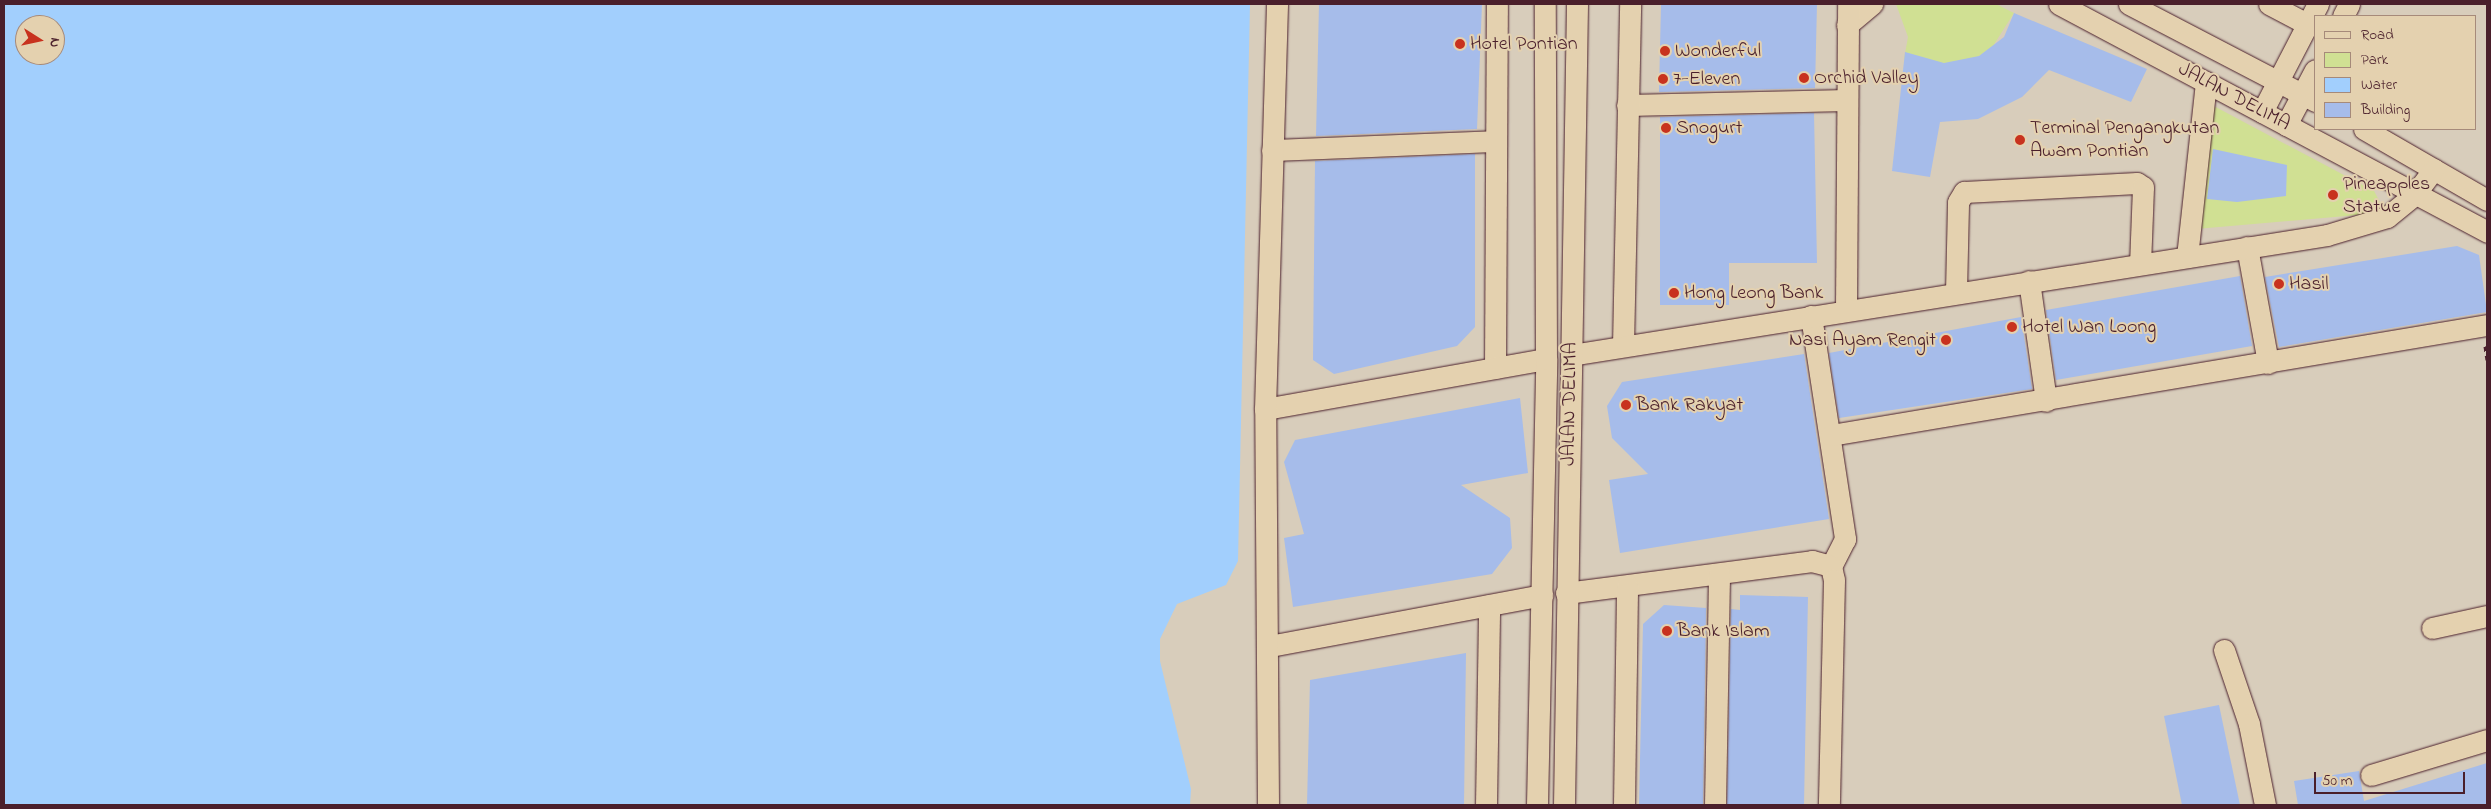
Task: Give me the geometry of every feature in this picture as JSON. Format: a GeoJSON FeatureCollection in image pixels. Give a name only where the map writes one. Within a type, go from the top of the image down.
{"type":"FeatureCollection","features":[{"type":"Feature","properties":{"kind":"street"},"geometry":{"type":"LineString","coordinates":[[1268,805],[1270,646],[1266,409],[1277,4]]}},
{"type":"Feature","properties":{"kind":"street"},"geometry":{"type":"LineString","coordinates":[[1495,368],[1495,141],[1498,4]]}},
{"type":"Feature","properties":{"kind":"street","name":"JALAN DELIMA"},"geometry":{"type":"LineString","coordinates":[[1537,805],[1546,359],[1545,4]]}},
{"type":"Feature","properties":{"kind":"street","name":"JALAN DELIMA"},"geometry":{"type":"LineString","coordinates":[[1564,805],[1577,4]]}},
{"type":"Feature","properties":{"kind":"street"},"geometry":{"type":"LineString","coordinates":[[1623,346],[1630,4]]}},
{"type":"Feature","properties":{"kind":"street"},"geometry":{"type":"LineString","coordinates":[[1846,309],[1848,4]]}},
{"type":"Feature","properties":{"kind":"street"},"geometry":{"type":"LineString","coordinates":[[1847,25],[1872,4]]}},
{"type":"Feature","properties":{"kind":"street","name":"JALAN DELIMA"},"geometry":{"type":"LineString","coordinates":[[2059,4],[2487,232]]}},
{"type":"Feature","properties":{"kind":"street","name":"JALAN DELIMA"},"geometry":{"type":"LineString","coordinates":[[2129,4],[2278,80],[2309,98]]}},
{"type":"Feature","properties":{"kind":"street"},"geometry":{"type":"LineString","coordinates":[[2268,4],[2307,24]]}},
{"type":"Feature","properties":{"kind":"street"},"geometry":{"type":"LineString","coordinates":[[2262,112],[2318,4]]}},
{"type":"Feature","properties":{"kind":"street"},"geometry":{"type":"LineString","coordinates":[[2343,15],[2349,4]]}},
{"type":"Feature","properties":{"kind":"street"},"geometry":{"type":"LineString","coordinates":[[2286,126],[2309,98],[2314,75]]}},
{"type":"Feature","properties":{"kind":"street"},"geometry":{"type":"LineString","coordinates":[[2187,257],[2206,82]]}},
{"type":"Feature","properties":{"kind":"street"},"geometry":{"type":"LineString","coordinates":[[1627,105],[1847,100]]}},
{"type":"Feature","properties":{"kind":"street"},"geometry":{"type":"LineString","coordinates":[[2366,130],[2487,200]]}},
{"type":"Feature","properties":{"kind":"street"},"geometry":{"type":"LineString","coordinates":[[1272,150],[1495,141]]}},
{"type":"Feature","properties":{"kind":"street"},"geometry":{"type":"LineString","coordinates":[[1571,355],[1846,309],[2187,257],[2367,225],[2387,217],[2415,194],[2434,169]]}},
{"type":"Feature","properties":{"kind":"street"},"geometry":{"type":"LineString","coordinates":[[1956,292],[1958,211],[1964,192],[2136,183],[2143,187],[2140,264]]}},
{"type":"Feature","properties":{"kind":"street"},"geometry":{"type":"LineString","coordinates":[[2248,247],[2268,363]]}},
{"type":"Feature","properties":{"kind":"street"},"geometry":{"type":"LineString","coordinates":[[2029,281],[2046,401]]}},
{"type":"Feature","properties":{"kind":"street"},"geometry":{"type":"LineString","coordinates":[[1811,316],[1831,435],[1845,539],[1831,566],[1834,580],[1829,805]]}},
{"type":"Feature","properties":{"kind":"street"},"geometry":{"type":"LineString","coordinates":[[1831,435],[2046,401],[2487,325]]}},
{"type":"Feature","properties":{"kind":"street"},"geometry":{"type":"LineString","coordinates":[[1266,409],[1546,359]]}},
{"type":"Feature","properties":{"kind":"street"},"geometry":{"type":"LineString","coordinates":[[1566,592],[1628,586],[1812,561],[1831,566]]}},
{"type":"Feature","properties":{"kind":"street"},"geometry":{"type":"LineString","coordinates":[[1715,805],[1719,574]]}},
{"type":"Feature","properties":{"kind":"street"},"geometry":{"type":"LineString","coordinates":[[1624,805],[1628,586]]}},
{"type":"Feature","properties":{"kind":"street"},"geometry":{"type":"LineString","coordinates":[[1270,646],[1542,595]]}},
{"type":"Feature","properties":{"kind":"street"},"geometry":{"type":"LineString","coordinates":[[1486,805],[1489,605]]}},
{"type":"Feature","properties":{"kind":"street"},"geometry":{"type":"LineString","coordinates":[[2432,628],[2487,616]]}},
{"type":"Feature","properties":{"kind":"street"},"geometry":{"type":"LineString","coordinates":[[2224,650],[2249,724],[2265,805]]}},
{"type":"Feature","properties":{"kind":"street"},"geometry":{"type":"LineString","coordinates":[[2370,775],[2487,740]]}},
{"type":"Feature","properties":{"kind":"green space"},"geometry":{"type":"Polygon","coordinates":[[[1896,4],[1996,4],[2014,13],[1993,46],[1975,59],[1948,65],[1904,59],[1908,37],[1896,4]]]}},
{"type":"Feature","properties":{"kind":"green space"},"geometry":{"type":"Polygon","coordinates":[[[2210,104],[2374,191],[2381,204],[2369,214],[2196,229],[2210,104]]]}},
{"type":"Feature","properties":{"kind":"water"},"geometry":{"type":"Polygon","coordinates":[[[4,4],[1250,4],[1238,561],[1226,585],[1177,604],[1160,639],[1160,661],[1191,789],[1190,805],[4,805],[4,4]]]}},
{"type":"Feature","properties":{"kind":"building"},"geometry":{"type":"Polygon","coordinates":[[[1319,4],[1482,4],[1477,129],[1316,136],[1319,4]]]}},
{"type":"Feature","properties":{"kind":"building"},"geometry":{"type":"Polygon","coordinates":[[[1661,4],[1817,4],[1815,88],[1659,92],[1661,4]]]}},
{"type":"Feature","properties":{"kind":"building"},"geometry":{"type":"Polygon","coordinates":[[[2014,13],[2147,69],[2131,102],[2049,70],[2022,97],[1978,119],[1940,122],[1930,177],[1892,171],[1905,52],[1944,63],[1979,56],[2004,37],[2014,13]]]}},
{"type":"Feature","properties":{"kind":"building"},"geometry":{"type":"Polygon","coordinates":[[[1814,113],[1817,263],[1729,263],[1729,305],[1660,305],[1660,117],[1814,113]]]}},
{"type":"Feature","properties":{"kind":"building"},"geometry":{"type":"Polygon","coordinates":[[[2213,149],[2287,165],[2286,196],[2237,202],[2207,199],[2213,149]]]}},
{"type":"Feature","properties":{"kind":"building"},"geometry":{"type":"Polygon","coordinates":[[[1475,154],[1475,327],[1457,346],[1334,374],[1313,360],[1315,161],[1475,154]]]}},
{"type":"Feature","properties":{"kind":"building"},"geometry":{"type":"Polygon","coordinates":[[[2457,246],[2479,255],[2487,312],[2279,347],[2265,277],[2457,246]]]}},
{"type":"Feature","properties":{"kind":"building"},"geometry":{"type":"Polygon","coordinates":[[[2240,276],[2252,346],[2056,380],[2046,310],[2240,276]]]}},
{"type":"Feature","properties":{"kind":"building"},"geometry":{"type":"Polygon","coordinates":[[[2021,317],[2032,389],[1839,418],[1829,353],[2021,317]]]}},
{"type":"Feature","properties":{"kind":"building"},"geometry":{"type":"Polygon","coordinates":[[[1804,354],[1829,519],[1620,553],[1609,480],[1648,474],[1612,438],[1607,406],[1622,382],[1804,354]]]}},
{"type":"Feature","properties":{"kind":"building"},"geometry":{"type":"Polygon","coordinates":[[[1520,398],[1528,473],[1461,485],[1510,518],[1512,548],[1492,574],[1293,607],[1284,538],[1304,534],[1284,462],[1295,440],[1520,398]]]}},
{"type":"Feature","properties":{"kind":"building"},"geometry":{"type":"Polygon","coordinates":[[[1740,595],[1808,597],[1804,805],[1727,805],[1731,609],[1740,610],[1740,595]]]}},
{"type":"Feature","properties":{"kind":"building"},"geometry":{"type":"Polygon","coordinates":[[[1664,605],[1706,608],[1703,805],[1639,805],[1643,624],[1664,605]]]}},
{"type":"Feature","properties":{"kind":"building"},"geometry":{"type":"Polygon","coordinates":[[[1466,653],[1464,805],[1307,805],[1310,680],[1466,653]]]}},
{"type":"Feature","properties":{"kind":"building"},"geometry":{"type":"Polygon","coordinates":[[[2219,705],[2240,805],[2182,805],[2164,716],[2219,705]]]}},
{"type":"Feature","properties":{"kind":"building"},"geometry":{"type":"Polygon","coordinates":[[[2487,763],[2487,805],[2298,805],[2294,781],[2359,771],[2364,801],[2487,763]]]}},
{"type":"Feature","properties":{"kind":"place","name":"Hotel Pontian"},"geometry":{"type":"Point","coordinates":[1460,44]}},
{"type":"Feature","properties":{"kind":"place","name":"Wonderful"},"geometry":{"type":"Point","coordinates":[1665,51]}},
{"type":"Feature","properties":{"kind":"place","name":"Orchid Valley"},"geometry":{"type":"Point","coordinates":[1804,78]}},
{"type":"Feature","properties":{"kind":"place","name":"7-Eleven"},"geometry":{"type":"Point","coordinates":[1663,79]}},
{"type":"Feature","properties":{"kind":"place","name":"Snogurt"},"geometry":{"type":"Point","coordinates":[1666,128]}},
{"type":"Feature","properties":{"kind":"place","name":"Terminal Pengangkutan Awam Pontian"},"geometry":{"type":"Point","coordinates":[2020,140]}},
{"type":"Feature","properties":{"kind":"place","name":"Pineapples Statue"},"geometry":{"type":"Point","coordinates":[2333,195]}},
{"type":"Feature","properties":{"kind":"place","name":"Hasil"},"geometry":{"type":"Point","coordinates":[2279,284]}},
{"type":"Feature","properties":{"kind":"place","name":"Hong Leong Bank"},"geometry":{"type":"Point","coordinates":[1674,293]}},
{"type":"Feature","properties":{"kind":"place","name":"Hotel Wan Loong"},"geometry":{"type":"Point","coordinates":[2012,327]}},
{"type":"Feature","properties":{"kind":"place","name":"Nasi Ayam Rengit"},"geometry":{"type":"Point","coordinates":[1946,340]}},
{"type":"Feature","properties":{"kind":"place","name":"Bank Rakyat"},"geometry":{"type":"Point","coordinates":[1626,405]}},
{"type":"Feature","properties":{"kind":"place","name":"Bank Islam"},"geometry":{"type":"Point","coordinates":[1667,631]}}]}
